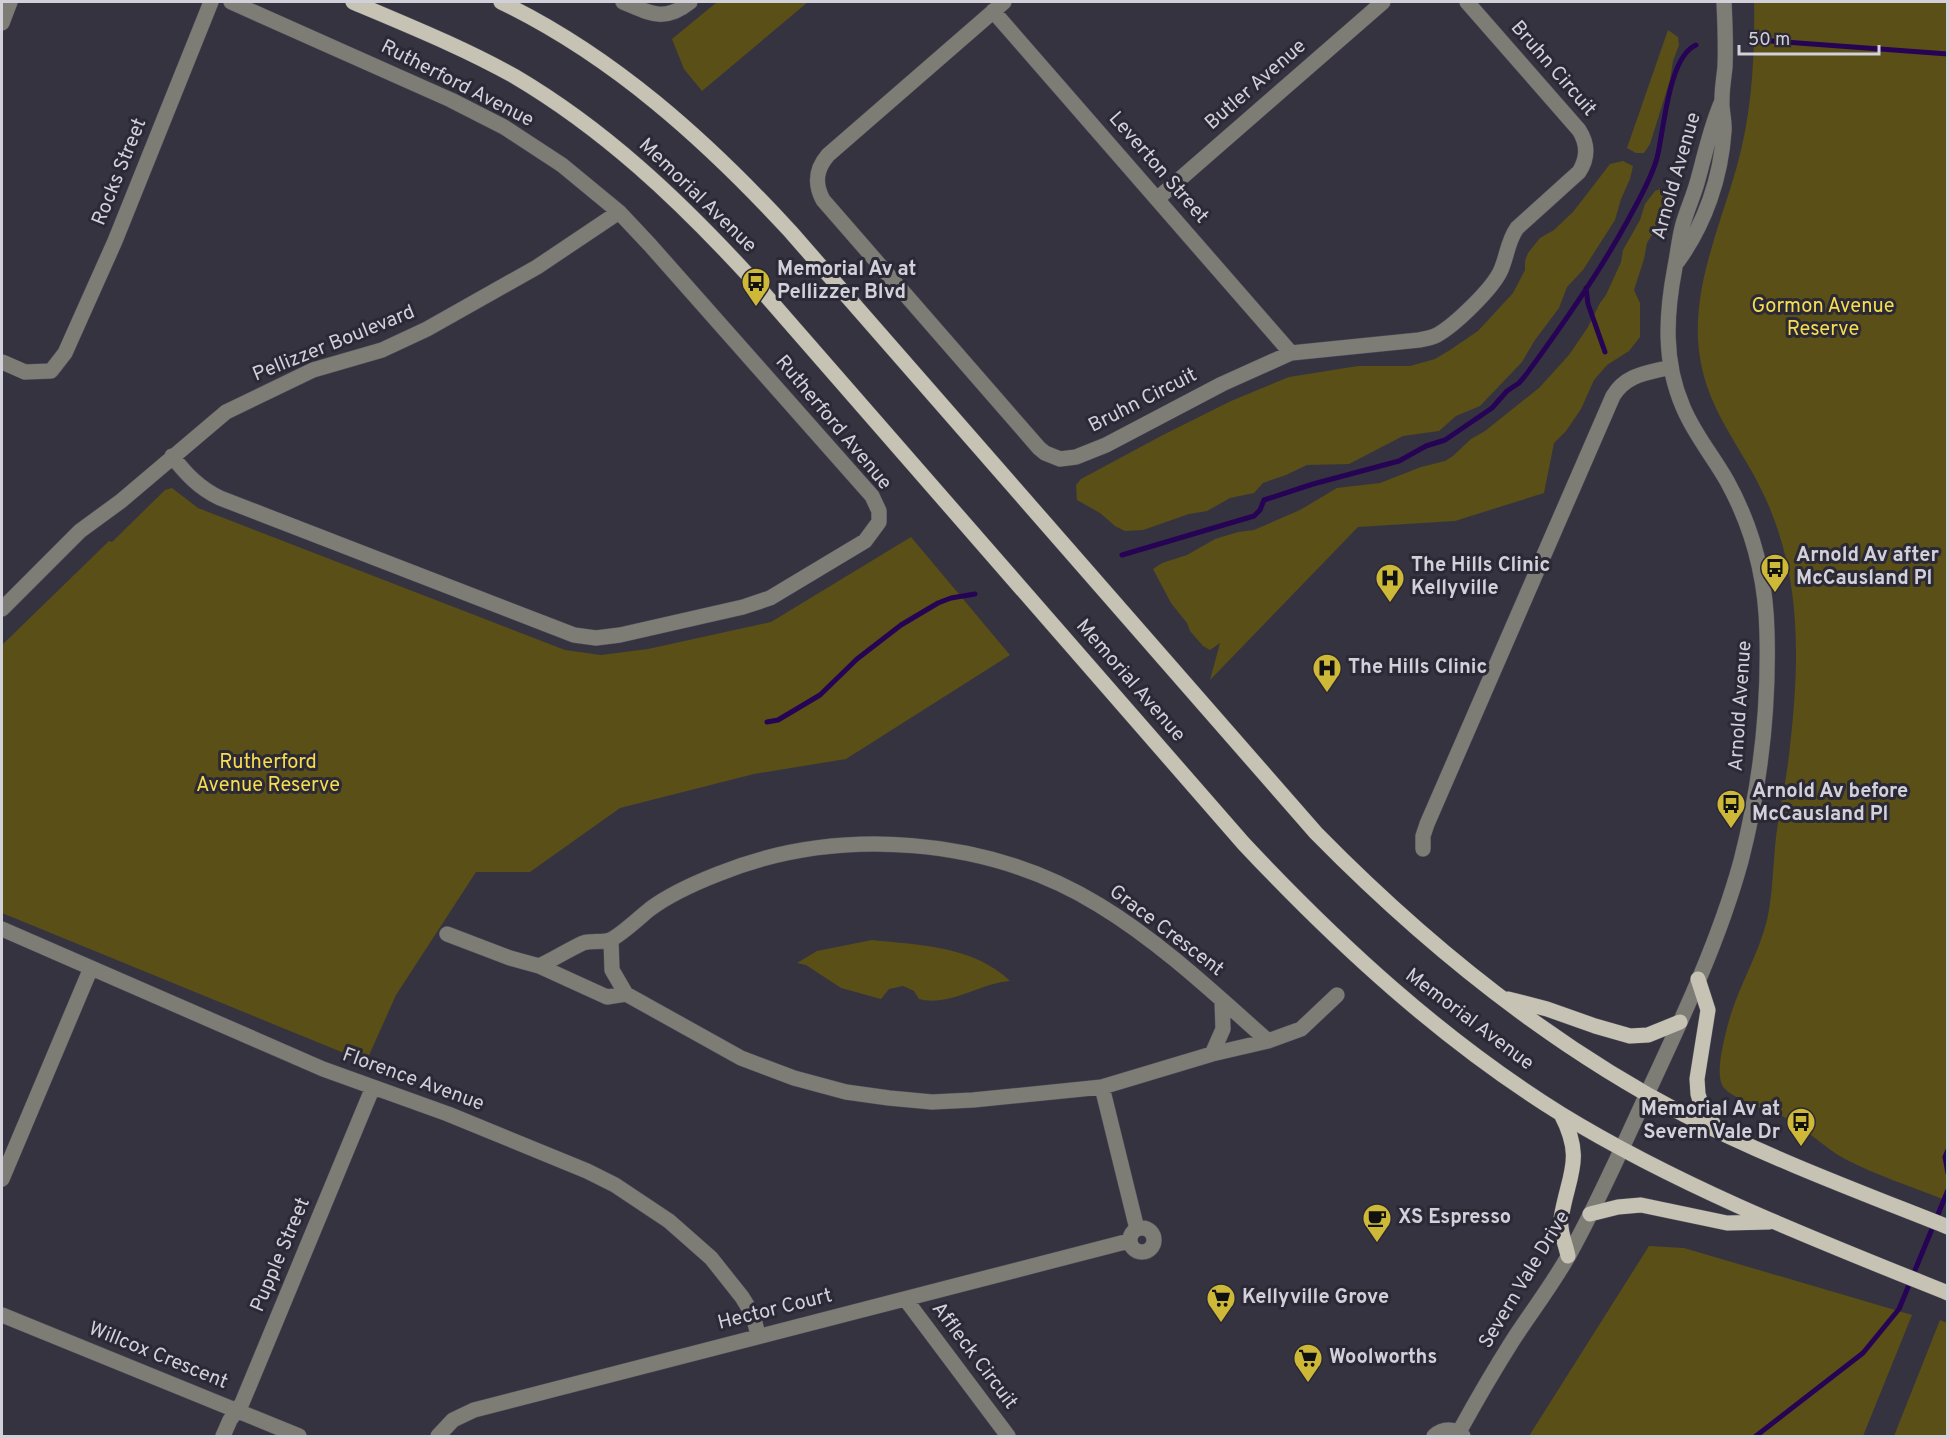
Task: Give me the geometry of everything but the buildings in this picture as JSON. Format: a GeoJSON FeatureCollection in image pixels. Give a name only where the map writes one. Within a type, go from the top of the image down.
{"type":"FeatureCollection","features":[{"type":"Feature","properties":{"kind":"main road","name":"Memorial Avenue"},"geometry":{"type":"LineString","coordinates":[[353,2],[449,43],[513,76],[592,129],[675,198],[748,275],[1244,843],[1304,907],[1392,989],[1466,1047],[1561,1113],[1672,1175],[1775,1222],[1941,1291]]}},
{"type":"Feature","properties":{"kind":"main road","name":"Memorial Avenue"},"geometry":{"type":"LineString","coordinates":[[501,2],[544,24],[621,75],[661,105],[731,168],[790,231],[1316,833],[1407,921],[1499,997],[1578,1051],[1648,1093],[1718,1131],[1947,1227]]}},
{"type":"Feature","properties":{"kind":"main road"},"geometry":{"type":"LineString","coordinates":[[1698,980],[1708,1010],[1698,1070],[1698,1095],[1708,1118],[1718,1131]]}},
{"type":"Feature","properties":{"kind":"main road"},"geometry":{"type":"LineString","coordinates":[[1499,997],[1547,1009],[1630,1036],[1648,1035],[1680,1022]]}},
{"type":"Feature","properties":{"kind":"main road"},"geometry":{"type":"LineString","coordinates":[[1561,1113],[1569,1129],[1575,1153],[1572,1176],[1560,1221],[1568,1256]]}},
{"type":"Feature","properties":{"kind":"main road"},"geometry":{"type":"LineString","coordinates":[[1590,1214],[1624,1206],[1641,1205],[1726,1223],[1775,1222]]}},
{"type":"Feature","properties":{"kind":"street"},"geometry":{"type":"LineString","coordinates":[[2,23],[10,2]]}},
{"type":"Feature","properties":{"kind":"street","name":"Rocks Street"},"geometry":{"type":"LineString","coordinates":[[2,362],[25,372],[51,371],[65,353],[115,241],[212,2]]}},
{"type":"Feature","properties":{"kind":"street","name":"Rutherford Avenue"},"geometry":{"type":"LineString","coordinates":[[172,456],[194,482],[212,494],[574,635],[596,638],[620,635],[743,607],[770,598],[865,541],[879,522],[879,511],[872,496],[809,423],[650,245],[618,212],[562,165],[504,127],[451,100],[231,2]]}},
{"type":"Feature","properties":{"kind":"street"},"geometry":{"type":"LineString","coordinates":[[623,2],[653,14],[663,15],[676,12],[690,2]]}},
{"type":"Feature","properties":{"kind":"street","name":"Butler Avenue"},"geometry":{"type":"LineString","coordinates":[[1157,199],[1383,2]]}},
{"type":"Feature","properties":{"kind":"street","name":"Bruhn Circuit"},"geometry":{"type":"LineString","coordinates":[[998,6],[828,155],[822,161],[816,179],[817,186],[823,200],[1015,421],[1045,453],[1060,459],[1068,459],[1121,439],[1222,384],[1291,353],[1419,340],[1436,336],[1484,295],[1501,270],[1510,240],[1517,228],[1574,177],[1583,166],[1586,144],[1579,130],[1467,2]]}},
{"type":"Feature","properties":{"kind":"street","name":"Arnold Avenue"},"geometry":{"type":"LineString","coordinates":[[1623,1148],[1680,1022],[1726,908],[1748,833],[1766,708],[1767,631],[1762,580],[1749,532],[1734,495],[1685,413],[1677,393],[1667,343],[1668,301],[1676,264],[1697,230],[1713,188],[1725,129],[1722,101],[1725,67],[1724,2]]}},
{"type":"Feature","properties":{"kind":"street","name":"Leverton Street"},"geometry":{"type":"LineString","coordinates":[[998,6],[1157,199],[1291,353]]}},
{"type":"Feature","properties":{"kind":"street","name":"Pellizzer Boulevard"},"geometry":{"type":"LineString","coordinates":[[2,609],[80,531],[121,501],[226,412],[314,370],[382,350],[426,329],[537,267],[618,212]]}},
{"type":"Feature","properties":{"kind":"street"},"geometry":{"type":"LineString","coordinates":[[1423,849],[1423,836],[1427,824],[1613,396],[1628,379],[1671,367]]}},
{"type":"Feature","properties":{"kind":"street","name":"Grace Crescent"},"geometry":{"type":"LineString","coordinates":[[539,966],[585,942],[610,940],[652,907],[685,889],[719,873],[756,861],[792,852],[852,844],[915,845],[980,857],[1045,876],[1099,904],[1152,941],[1268,1041]]}},
{"type":"Feature","properties":{"kind":"street","name":"Florence Avenue"},"geometry":{"type":"LineString","coordinates":[[2,929],[323,1069],[448,1114],[587,1171],[615,1185],[669,1221],[711,1258],[742,1297],[753,1315],[758,1335]]}},
{"type":"Feature","properties":{"kind":"street"},"geometry":{"type":"LineString","coordinates":[[447,934],[510,958],[539,966],[607,998],[627,994]]}},
{"type":"Feature","properties":{"kind":"street"},"geometry":{"type":"LineString","coordinates":[[610,940],[612,970],[627,994],[741,1058],[794,1078],[846,1092],[932,1102],[1102,1087],[1212,1054],[1268,1041],[1300,1029],[1338,995]]}},
{"type":"Feature","properties":{"kind":"street"},"geometry":{"type":"LineString","coordinates":[[2,1179],[91,968]]}},
{"type":"Feature","properties":{"kind":"street","name":"Grace Crescent"},"geometry":{"type":"LineString","coordinates":[[1212,1054],[1223,1029],[1222,1000]]}},
{"type":"Feature","properties":{"kind":"street","name":"Pupple Street"},"geometry":{"type":"LineString","coordinates":[[222,1437],[242,1403],[373,1087]]}},
{"type":"Feature","properties":{"kind":"street","name":"Hector Court"},"geometry":{"type":"LineString","coordinates":[[438,1437],[453,1420],[474,1410],[758,1335],[906,1300],[1133,1235],[1102,1087]]}},
{"type":"Feature","properties":{"kind":"street","name":"Severn Vale Drive"},"geometry":{"type":"LineString","coordinates":[[1461,1435],[1512,1341],[1568,1256],[1623,1148]]}},
{"type":"Feature","properties":{"kind":"street","name":"Affleck Circuit"},"geometry":{"type":"LineString","coordinates":[[906,1300],[1008,1437]]}},
{"type":"Feature","properties":{"kind":"street","name":"Willcox Crescent"},"geometry":{"type":"LineString","coordinates":[[2,1315],[299,1437]]}},
{"type":"Feature","properties":{"kind":"street"},"geometry":{"type":"LineString","coordinates":[[1434,1437],[1446,1430],[1461,1435]]}},
{"type":"Feature","properties":{"kind":"green space"},"geometry":{"type":"Polygon","coordinates":[[[717,2],[808,2],[702,91],[684,69],[672,39],[717,2]]]}},
{"type":"Feature","properties":{"kind":"green space","name":"Gormon Avenue Reserve"},"geometry":{"type":"Polygon","coordinates":[[[1754,2],[1947,2],[1947,1201],[1845,1159],[1776,1113],[1732,1095],[1722,1085],[1720,1078],[1722,1051],[1730,1017],[1759,944],[1769,910],[1777,827],[1789,755],[1796,660],[1793,597],[1779,535],[1758,483],[1715,407],[1701,364],[1698,340],[1698,318],[1705,274],[1737,166],[1746,125],[1753,64],[1754,2]]]}},
{"type":"Feature","properties":{"kind":"green space"},"geometry":{"type":"Polygon","coordinates":[[[1668,30],[1678,37],[1679,45],[1673,61],[1670,80],[1650,144],[1644,153],[1636,153],[1627,148],[1668,30]]]}},
{"type":"Feature","properties":{"kind":"green space"},"geometry":{"type":"Polygon","coordinates":[[[1623,161],[1633,166],[1615,220],[1583,270],[1567,287],[1559,308],[1522,362],[1480,406],[1456,416],[1439,431],[1403,436],[1349,464],[1307,465],[1263,483],[1254,493],[1230,498],[1207,511],[1189,514],[1143,530],[1125,531],[1077,500],[1076,485],[1081,479],[1231,401],[1289,377],[1358,366],[1410,366],[1435,359],[1450,350],[1478,331],[1513,293],[1525,270],[1528,253],[1540,238],[1554,230],[1573,212],[1610,164],[1623,161]]]}},
{"type":"Feature","properties":{"kind":"green space"},"geometry":{"type":"Polygon","coordinates":[[[1663,188],[1669,199],[1669,207],[1647,243],[1634,290],[1640,303],[1640,337],[1629,351],[1607,365],[1594,380],[1581,409],[1566,431],[1554,443],[1544,493],[1455,521],[1358,527],[1210,680],[1220,643],[1210,650],[1203,646],[1171,603],[1153,569],[1162,563],[1187,555],[1215,539],[1254,530],[1300,510],[1337,488],[1380,483],[1421,467],[1445,461],[1453,456],[1471,439],[1485,431],[1539,388],[1569,355],[1606,295],[1621,262],[1623,250],[1640,220],[1645,204],[1655,191],[1663,188]]]}},
{"type":"Feature","properties":{"kind":"green space","name":"Rutherford Avenue Reserve"},"geometry":{"type":"Polygon","coordinates":[[[172,488],[198,508],[565,650],[601,655],[648,649],[771,622],[911,537],[1010,655],[846,759],[754,774],[620,808],[530,872],[476,872],[396,995],[366,1062],[2,913],[2,645],[109,541],[112,542],[165,490],[172,488]]]}},
{"type":"Feature","properties":{"kind":"green space"},"geometry":{"type":"Polygon","coordinates":[[[872,940],[927,946],[963,954],[996,969],[1010,981],[931,1001],[919,999],[914,991],[903,986],[889,989],[881,999],[841,988],[806,965],[797,963],[817,951],[872,940]]]}},
{"type":"Feature","properties":{"kind":"green space"},"geometry":{"type":"Polygon","coordinates":[[[1649,1246],[1684,1248],[1912,1315],[1863,1436],[1529,1436],[1649,1246]]]}},
{"type":"Feature","properties":{"kind":"green space"},"geometry":{"type":"Polygon","coordinates":[[[1940,1320],[1947,1323],[1947,1436],[1894,1436],[1940,1320]]]}},
{"type":"Feature","properties":{"kind":"waterway"},"geometry":{"type":"LineString","coordinates":[[1758,40],[1948,54]]}},
{"type":"Feature","properties":{"kind":"waterway"},"geometry":{"type":"LineString","coordinates":[[1122,555],[1254,516],[1260,510],[1264,500],[1399,461],[1426,446],[1445,440],[1492,408],[1507,391],[1519,383],[1539,357],[1592,280],[1628,220],[1657,158],[1673,79],[1687,52],[1696,45]]}},
{"type":"Feature","properties":{"kind":"waterway"},"geometry":{"type":"LineString","coordinates":[[1586,288],[1588,304],[1605,352]]}},
{"type":"Feature","properties":{"kind":"waterway"},"geometry":{"type":"LineString","coordinates":[[767,722],[778,720],[820,695],[857,659],[901,625],[938,603],[975,594]]}},
{"type":"Feature","properties":{"kind":"waterway"},"geometry":{"type":"LineString","coordinates":[[1948,1150],[1945,1157],[1948,1173]]}},
{"type":"Feature","properties":{"kind":"waterway"},"geometry":{"type":"LineString","coordinates":[[1756,1436],[1863,1353],[1899,1309],[1948,1190]]}},
{"type":"Feature","properties":{"kind":"place","name":"Memorial Av at Pellizzer Blvd"},"geometry":{"type":"Point","coordinates":[756,308]}},
{"type":"Feature","properties":{"kind":"place","name":"Arnold Av after McCausland Pl"},"geometry":{"type":"Point","coordinates":[1775,594]}},
{"type":"Feature","properties":{"kind":"place","name":"The Hills Clinic Kellyville"},"geometry":{"type":"Point","coordinates":[1390,604]}},
{"type":"Feature","properties":{"kind":"place","name":"The Hills Clinic"},"geometry":{"type":"Point","coordinates":[1327,694]}},
{"type":"Feature","properties":{"kind":"place","name":"Arnold Av before McCausland Pl"},"geometry":{"type":"Point","coordinates":[1731,830]}},
{"type":"Feature","properties":{"kind":"place","name":"Memorial Av at Severn Vale Dr"},"geometry":{"type":"Point","coordinates":[1801,1148]}},
{"type":"Feature","properties":{"kind":"place","name":"XS Espresso"},"geometry":{"type":"Point","coordinates":[1377,1244]}},
{"type":"Feature","properties":{"kind":"place","name":"Kellyville Grove"},"geometry":{"type":"Point","coordinates":[1221,1324]}},
{"type":"Feature","properties":{"kind":"place","name":"Woolworths"},"geometry":{"type":"Point","coordinates":[1308,1384]}}]}
